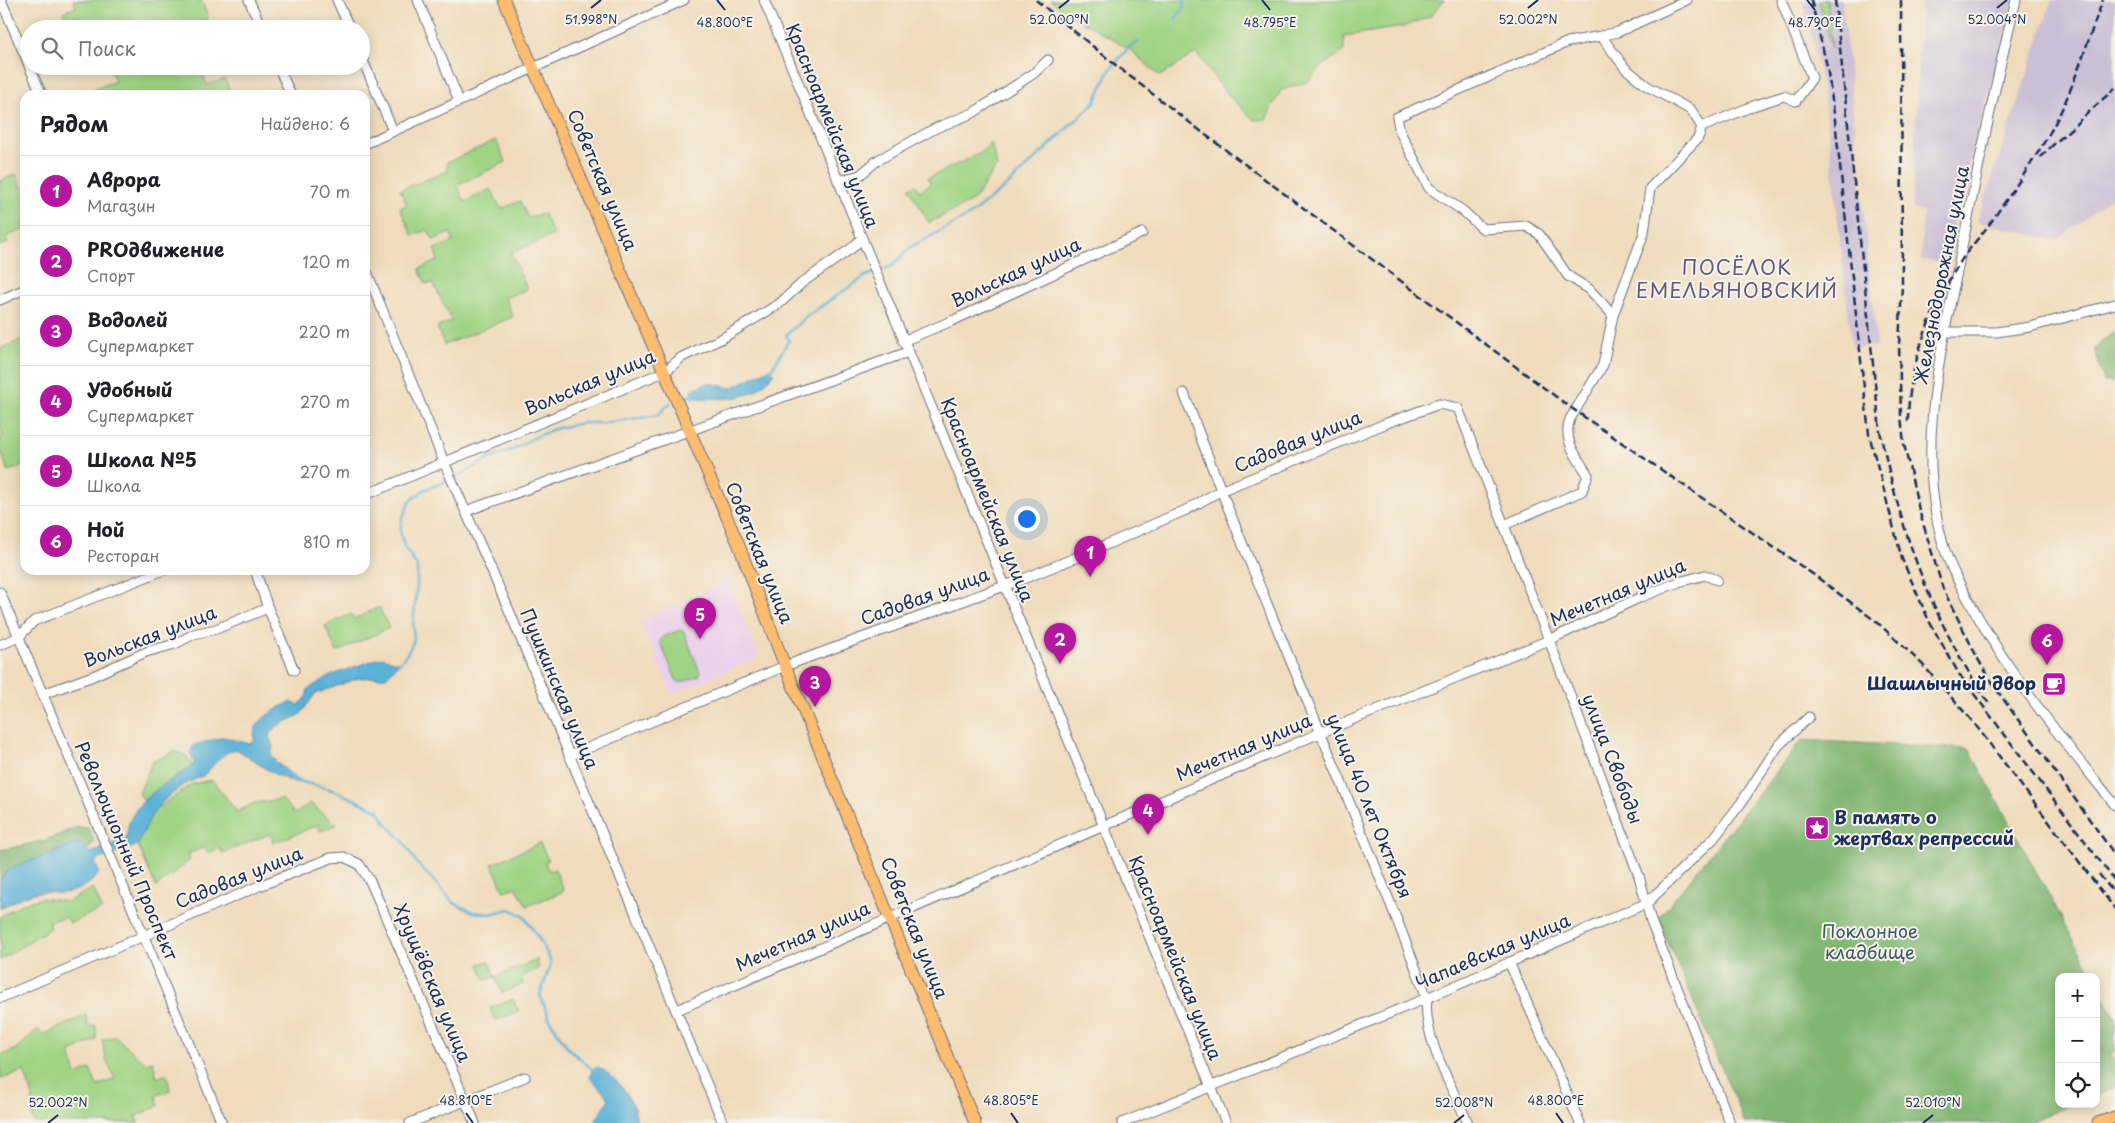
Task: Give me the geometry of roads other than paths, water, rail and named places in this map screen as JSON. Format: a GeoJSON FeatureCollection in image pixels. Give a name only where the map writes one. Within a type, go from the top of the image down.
{"type":"FeatureCollection","features":[{"type":"Feature","properties":{"kind":"main road","name":"Советская улица"},"geometry":{"type":"LineString","coordinates":[[504,0],[666,371],[738,543],[785,666],[975,1123]]}},
{"type":"Feature","properties":{"kind":"main road"},"geometry":{"type":"LineString","coordinates":[[2098,1123],[2115,1116]]}},
{"type":"Feature","properties":{"kind":"street"},"geometry":{"type":"LineString","coordinates":[[0,0],[20,46]]}},
{"type":"Feature","properties":{"kind":"street"},"geometry":{"type":"LineString","coordinates":[[249,0],[258,20]]}},
{"type":"Feature","properties":{"kind":"street"},"geometry":{"type":"LineString","coordinates":[[338,0],[346,20]]}},
{"type":"Feature","properties":{"kind":"street"},"geometry":{"type":"LineString","coordinates":[[418,0],[459,102]]}},
{"type":"Feature","properties":{"kind":"street"},"geometry":{"type":"LineString","coordinates":[[370,142],[684,0]]}},
{"type":"Feature","properties":{"kind":"street","name":"Красноармейская улица"},"geometry":{"type":"LineString","coordinates":[[764,0],[862,243],[1226,1123]]}},
{"type":"Feature","properties":{"kind":"street"},"geometry":{"type":"LineString","coordinates":[[1613,315],[1589,289],[1568,276],[1539,234],[1526,226],[1483,229],[1462,211],[1429,188],[1400,132],[1397,117],[1568,42],[1618,32],[1687,0]]}},
{"type":"Feature","properties":{"kind":"street"},"geometry":{"type":"LineString","coordinates":[[1504,525],[1582,491],[1588,475],[1569,442],[1566,429],[1570,419],[1603,365],[1613,315],[1644,233],[1650,188],[1698,138],[1702,127],[1753,106],[1784,96],[1796,101],[1812,78],[1781,0]]}},
{"type":"Feature","properties":{"kind":"street","name":"Железнодорожная улица"},"geometry":{"type":"LineString","coordinates":[[2016,0],[1996,78],[1943,332],[1935,400],[1931,470],[1934,505],[1943,545],[1960,585],[1998,652],[2045,718],[2115,805]]}},
{"type":"Feature","properties":{"kind":"street"},"geometry":{"type":"LineString","coordinates":[[1601,36],[1625,68],[1647,86],[1691,110],[1702,127]]}},
{"type":"Feature","properties":{"kind":"street"},"geometry":{"type":"LineString","coordinates":[[838,181],[860,175],[878,160],[936,128],[973,113],[1033,74],[1048,60]]}},
{"type":"Feature","properties":{"kind":"street"},"geometry":{"type":"LineString","coordinates":[[33,75],[40,90]]}},
{"type":"Feature","properties":{"kind":"street"},"geometry":{"type":"LineString","coordinates":[[282,75],[289,90]]}},
{"type":"Feature","properties":{"kind":"street"},"geometry":{"type":"LineString","coordinates":[[369,75],[393,131]]}},
{"type":"Feature","properties":{"kind":"street","name":"Вольская улица"},"geometry":{"type":"LineString","coordinates":[[903,341],[954,320],[1142,233]]}},
{"type":"Feature","properties":{"kind":"street","name":"Вольская улица"},"geometry":{"type":"LineString","coordinates":[[370,492],[666,371],[682,357],[721,339],[779,304],[803,282],[862,243]]}},
{"type":"Feature","properties":{"kind":"street","name":"Пушкинская улица"},"geometry":{"type":"LineString","coordinates":[[370,279],[448,472],[724,1123]]}},
{"type":"Feature","properties":{"kind":"street"},"geometry":{"type":"LineString","coordinates":[[0,300],[20,291]]}},
{"type":"Feature","properties":{"kind":"street"},"geometry":{"type":"LineString","coordinates":[[1943,332],[1996,332],[2030,327],[2115,304]]}},
{"type":"Feature","properties":{"kind":"street"},"geometry":{"type":"LineString","coordinates":[[466,511],[908,352]]}},
{"type":"Feature","properties":{"kind":"street","name":"улица 40 лет Октября"},"geometry":{"type":"LineString","coordinates":[[1184,393],[1220,491],[1322,732],[1387,892],[1427,998],[1425,1011],[1429,1030],[1468,1123]]}},
{"type":"Feature","properties":{"kind":"street","name":"Садовая улица"},"geometry":{"type":"LineString","coordinates":[[569,756],[785,666],[1004,585],[1177,514],[1220,491],[1439,404],[1458,408]]}},
{"type":"Feature","properties":{"kind":"street","name":"улица Свободы"},"geometry":{"type":"LineString","coordinates":[[1458,408],[1639,876],[1651,921],[1730,1123]]}},
{"type":"Feature","properties":{"kind":"street"},"geometry":{"type":"LineString","coordinates":[[0,646],[19,638],[34,621],[151,575]]}},
{"type":"Feature","properties":{"kind":"street"},"geometry":{"type":"LineString","coordinates":[[257,575],[268,608],[294,670]]}},
{"type":"Feature","properties":{"kind":"street","name":"Мечетная улица"},"geometry":{"type":"LineString","coordinates":[[677,1010],[1104,825],[1322,732],[1549,640],[1679,582],[1705,575],[1717,580]]}},
{"type":"Feature","properties":{"kind":"street","name":"Революционный Проспект"},"geometry":{"type":"LineString","coordinates":[[0,592],[222,1123]]}},
{"type":"Feature","properties":{"kind":"street","name":"Вольская улица"},"geometry":{"type":"LineString","coordinates":[[43,694],[93,676],[146,652],[175,644],[194,634],[216,629],[268,608]]}},
{"type":"Feature","properties":{"kind":"street","name":"Чапаевская улица"},"geometry":{"type":"LineString","coordinates":[[1122,1123],[1427,998],[1647,904],[1714,838],[1741,803],[1778,746],[1809,717]]}},
{"type":"Feature","properties":{"kind":"street","name":"Садовая улица"},"geometry":{"type":"LineString","coordinates":[[0,998],[331,858],[344,857],[354,861]]}},
{"type":"Feature","properties":{"kind":"street","name":"Хрущёвская улица"},"geometry":{"type":"LineString","coordinates":[[354,861],[364,869],[371,883],[474,1123]]}},
{"type":"Feature","properties":{"kind":"street"},"geometry":{"type":"LineString","coordinates":[[1509,962],[1580,1123]]}},
{"type":"Feature","properties":{"kind":"street"},"geometry":{"type":"LineString","coordinates":[[410,1123],[524,1076]]}},
{"type":"Feature","properties":{"kind":"water"},"geometry":{"type":"Polygon","coordinates":[[[769,369],[774,373],[766,383],[757,390],[747,394],[738,397],[716,399],[693,398],[691,396],[691,390],[708,383],[731,388],[769,369]]]}},
{"type":"Feature","properties":{"kind":"water"},"geometry":{"type":"Polygon","coordinates":[[[382,657],[399,663],[386,677],[359,678],[315,694],[300,715],[277,726],[269,736],[273,747],[271,755],[276,762],[302,783],[276,775],[236,749],[230,751],[221,757],[204,775],[184,785],[166,798],[155,811],[138,845],[95,861],[99,873],[88,884],[68,892],[34,893],[0,909],[0,880],[9,869],[79,843],[91,853],[127,838],[128,825],[133,814],[141,804],[160,787],[192,766],[194,763],[190,752],[194,745],[224,737],[250,744],[254,740],[254,733],[257,727],[271,712],[290,702],[299,705],[306,698],[308,689],[330,676],[382,657]]]}},
{"type":"Feature","properties":{"kind":"water"},"geometry":{"type":"Polygon","coordinates":[[[597,1067],[611,1076],[624,1090],[634,1107],[636,1123],[594,1123],[609,1099],[590,1077],[592,1070],[597,1067]]]}},
{"type":"Feature","properties":{"kind":"waterway"},"geometry":{"type":"LineString","coordinates":[[1175,19],[1183,9],[1184,0]]}},
{"type":"Feature","properties":{"kind":"waterway"},"geometry":{"type":"LineString","coordinates":[[770,372],[789,340],[786,335],[807,316],[864,277],[892,266],[911,247],[970,215],[1010,183],[1095,102],[1109,71],[1128,48],[1138,42]]}},
{"type":"Feature","properties":{"kind":"waterway"},"geometry":{"type":"LineString","coordinates":[[685,397],[694,395]]}},
{"type":"Feature","properties":{"kind":"waterway"},"geometry":{"type":"LineString","coordinates":[[454,478],[485,461],[554,429],[582,423],[604,423],[658,415],[670,403]]}},
{"type":"Feature","properties":{"kind":"waterway"},"geometry":{"type":"LineString","coordinates":[[398,664],[407,654],[414,640],[413,627],[417,584],[417,566],[405,548],[400,533],[402,519],[410,501],[424,490],[449,480]]}},
{"type":"Feature","properties":{"kind":"waterway"},"geometry":{"type":"LineString","coordinates":[[299,781],[333,790],[378,810],[385,822],[403,841],[416,862],[454,903],[473,912],[490,914],[509,909],[524,917],[539,939],[551,963],[540,995],[550,1020],[568,1048],[594,1071]]}},
{"type":"Feature","properties":{"kind":"railway"},"geometry":{"type":"LineString","coordinates":[[1036,0],[1211,139],[1567,405],[1814,575],[1877,622],[1922,664],[1974,723],[2115,909]]}},
{"type":"Feature","properties":{"kind":"railway"},"geometry":{"type":"LineString","coordinates":[[1811,0],[1827,66],[1835,120],[1869,434],[1902,559],[1929,621],[1959,674],[2115,881]]}},
{"type":"Feature","properties":{"kind":"railway"},"geometry":{"type":"LineString","coordinates":[[1835,0],[1880,431],[1898,505],[1921,574],[1950,639],[1989,704]]}},
{"type":"Feature","properties":{"kind":"railway"},"geometry":{"type":"LineString","coordinates":[[1901,0],[1902,285],[1899,345],[1901,416],[1904,444],[1919,510],[1943,589],[1979,661],[1999,693],[2115,855]]}},
{"type":"Feature","properties":{"kind":"railway"},"geometry":{"type":"LineString","coordinates":[[1908,421],[1909,401],[1916,360],[1930,319],[1948,281],[1991,222],[2058,118],[2103,0]]}},
{"type":"Feature","properties":{"kind":"railway"},"geometry":{"type":"LineString","coordinates":[[2040,157],[2115,88]]}},
{"type":"Feature","properties":{"kind":"railway"},"geometry":{"type":"LineString","coordinates":[[2099,874],[2115,894]]}},
{"type":"Feature","properties":{"kind":"place","name":"Аврора"},"geometry":{"type":"Point","coordinates":[1090,577]}},
{"type":"Feature","properties":{"kind":"place","name":"Школа №5"},"geometry":{"type":"Point","coordinates":[700,639]}},
{"type":"Feature","properties":{"kind":"place","name":"PROдвижение"},"geometry":{"type":"Point","coordinates":[1060,664]}},
{"type":"Feature","properties":{"kind":"place","name":"Ной"},"geometry":{"type":"Point","coordinates":[2047,665]}},
{"type":"Feature","properties":{"kind":"place","name":"Шашлычный двор"},"geometry":{"type":"Point","coordinates":[2054,684]}},
{"type":"Feature","properties":{"kind":"place","name":"Водолей"},"geometry":{"type":"Point","coordinates":[815,707]}},
{"type":"Feature","properties":{"kind":"place","name":"В память о жертвах репрессий"},"geometry":{"type":"Point","coordinates":[1817,828]}},
{"type":"Feature","properties":{"kind":"place","name":"Удобный"},"geometry":{"type":"Point","coordinates":[1148,835]}},
{"type":"Feature","properties":{"kind":"district","name":"ПОСЁЛОК ЕМЕЛЬЯНОВСКИЙ"},"geometry":{"type":"Point","coordinates":[1737,280]}},
{"type":"Feature","properties":{"kind":"park label","name":"Поклонное кладбище"},"geometry":{"type":"Point","coordinates":[1870,942]}}]}
